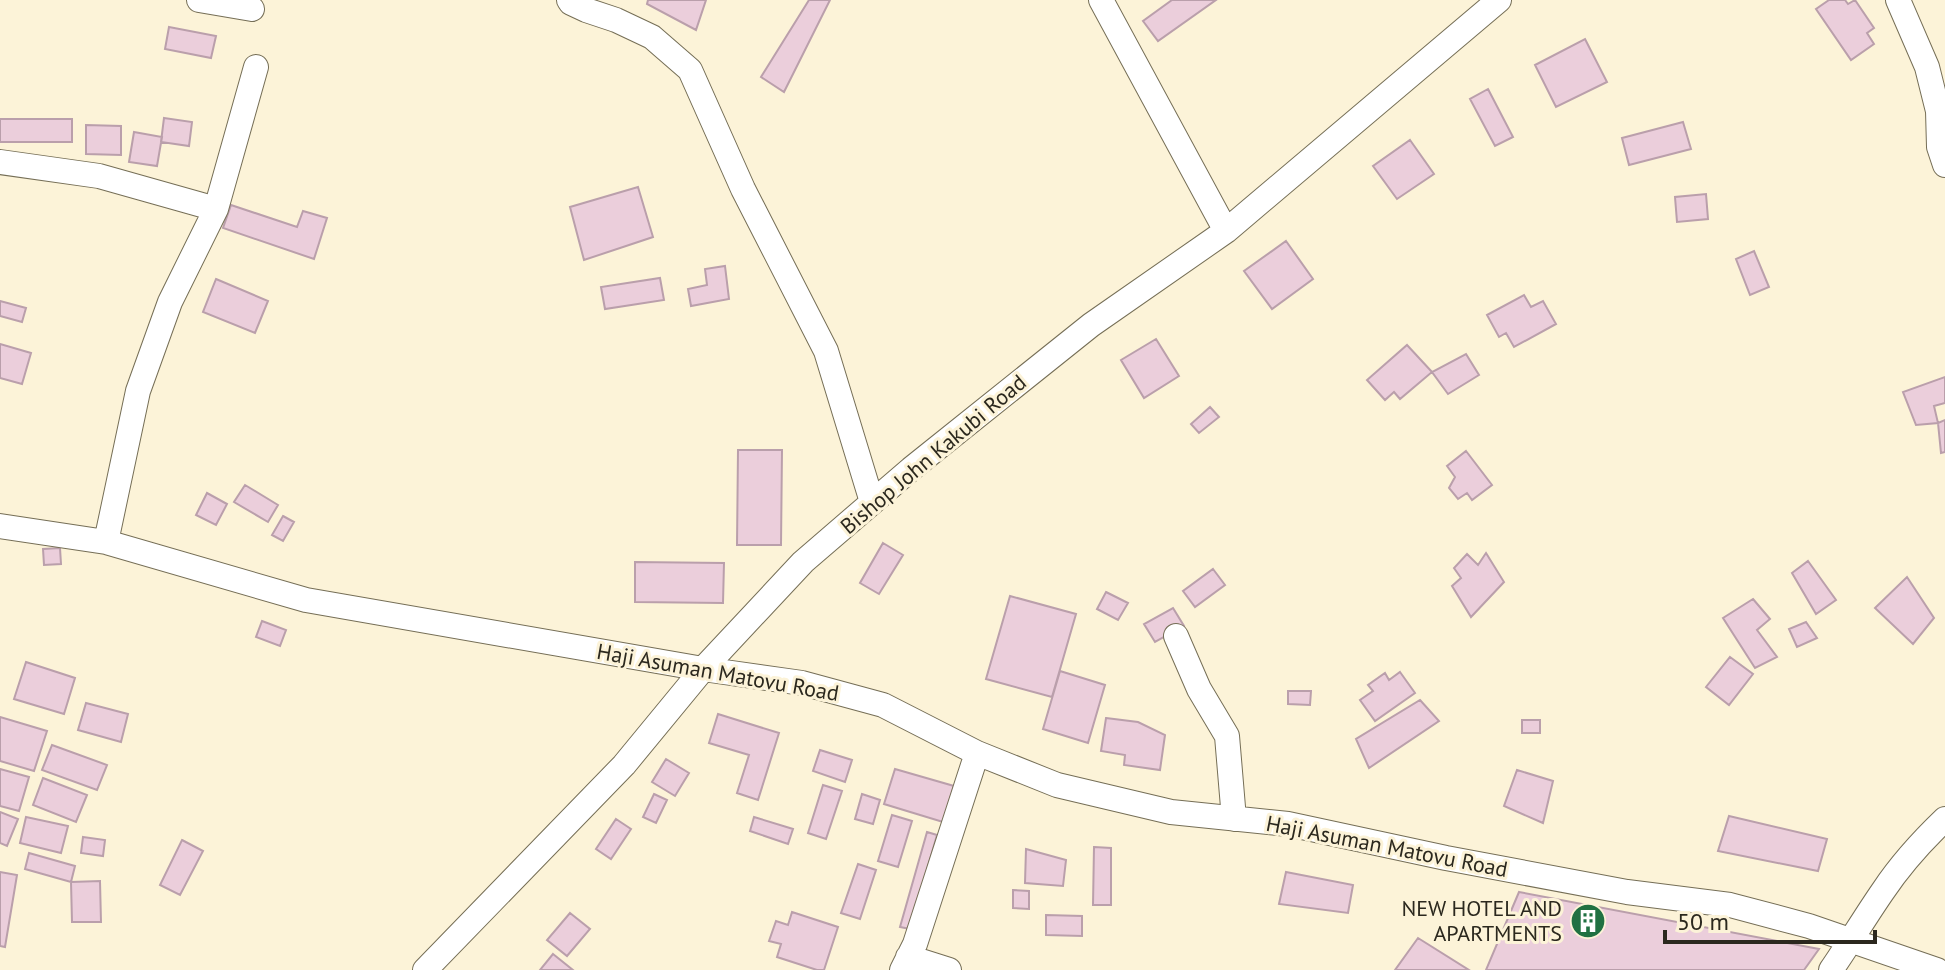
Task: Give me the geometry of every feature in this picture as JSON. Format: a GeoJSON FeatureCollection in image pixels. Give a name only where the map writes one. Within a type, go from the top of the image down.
{"type":"FeatureCollection","features":[{"type":"Feature","properties":{"kind":"street"},"geometry":{"type":"LineString","coordinates":[[199,0],[252,9]]}},
{"type":"Feature","properties":{"kind":"street"},"geometry":{"type":"LineString","coordinates":[[569,0],[652,37],[690,70],[750,203],[826,351],[872,502]]}},
{"type":"Feature","properties":{"kind":"street"},"geometry":{"type":"LineString","coordinates":[[1101,0],[1226,231]]}},
{"type":"Feature","properties":{"kind":"street","name":"Bishop John Kakubi Road"},"geometry":{"type":"LineString","coordinates":[[425,970],[624,765],[703,669],[803,562],[911,469],[1091,325],[1226,231],[1499,0]]}},
{"type":"Feature","properties":{"kind":"street"},"geometry":{"type":"LineString","coordinates":[[1898,0],[1942,110],[1939,147],[1945,165]]}},
{"type":"Feature","properties":{"kind":"street"},"geometry":{"type":"LineString","coordinates":[[106,542],[138,391],[170,302],[216,209],[256,67]]}},
{"type":"Feature","properties":{"kind":"street"},"geometry":{"type":"LineString","coordinates":[[0,162],[99,176],[216,209]]}},
{"type":"Feature","properties":{"kind":"street","name":"Haji Asuman Matovu Road"},"geometry":{"type":"LineString","coordinates":[[0,526],[106,542],[306,600],[703,669],[802,683],[883,705],[977,753],[1057,785],[1171,812],[1288,824],[1627,892],[1730,905],[1809,926],[1937,970]]}},
{"type":"Feature","properties":{"kind":"street"},"geometry":{"type":"LineString","coordinates":[[1176,636],[1199,689],[1227,736],[1234,819]]}},
{"type":"Feature","properties":{"kind":"street"},"geometry":{"type":"LineString","coordinates":[[949,970],[905,964],[915,944],[977,753]]}},
{"type":"Feature","properties":{"kind":"street"},"geometry":{"type":"LineString","coordinates":[[1831,970],[1891,880],[1916,848],[1945,819]]}},
{"type":"Feature","properties":{"kind":"building"},"geometry":{"type":"Polygon","coordinates":[[[648,0],[706,0],[696,30],[647,4],[648,0]]]}},
{"type":"Feature","properties":{"kind":"building"},"geometry":{"type":"Polygon","coordinates":[[[809,0],[830,0],[784,92],[761,77],[809,0]]]}},
{"type":"Feature","properties":{"kind":"building"},"geometry":{"type":"Polygon","coordinates":[[[1172,0],[1216,0],[1158,41],[1143,21],[1172,0]]]}},
{"type":"Feature","properties":{"kind":"building"},"geometry":{"type":"Polygon","coordinates":[[[1829,0],[1845,0],[1848,4],[1855,0],[1874,28],[1867,33],[1874,44],[1851,60],[1816,9],[1829,0]]]}},
{"type":"Feature","properties":{"kind":"building"},"geometry":{"type":"Polygon","coordinates":[[[169,27],[216,36],[211,58],[165,49],[169,27]]]}},
{"type":"Feature","properties":{"kind":"building"},"geometry":{"type":"Polygon","coordinates":[[[1585,39],[1607,82],[1556,107],[1535,65],[1585,39]]]}},
{"type":"Feature","properties":{"kind":"building"},"geometry":{"type":"Polygon","coordinates":[[[1488,89],[1513,137],[1495,146],[1470,99],[1488,89]]]}},
{"type":"Feature","properties":{"kind":"building"},"geometry":{"type":"Polygon","coordinates":[[[164,118],[192,122],[189,146],[161,142],[164,118]]]}},
{"type":"Feature","properties":{"kind":"building"},"geometry":{"type":"Polygon","coordinates":[[[0,119],[72,119],[72,142],[0,142],[0,119]]]}},
{"type":"Feature","properties":{"kind":"building"},"geometry":{"type":"Polygon","coordinates":[[[1683,122],[1691,149],[1629,165],[1622,138],[1683,122]]]}},
{"type":"Feature","properties":{"kind":"building"},"geometry":{"type":"Polygon","coordinates":[[[86,125],[121,126],[121,155],[86,154],[86,125]]]}},
{"type":"Feature","properties":{"kind":"building"},"geometry":{"type":"Polygon","coordinates":[[[134,132],[162,137],[157,166],[129,162],[134,132]]]}},
{"type":"Feature","properties":{"kind":"building"},"geometry":{"type":"Polygon","coordinates":[[[1410,140],[1434,174],[1397,199],[1373,166],[1410,140]]]}},
{"type":"Feature","properties":{"kind":"building"},"geometry":{"type":"Polygon","coordinates":[[[638,187],[653,237],[584,260],[570,207],[638,187]]]}},
{"type":"Feature","properties":{"kind":"building"},"geometry":{"type":"Polygon","coordinates":[[[1706,194],[1708,219],[1677,222],[1675,197],[1706,194]]]}},
{"type":"Feature","properties":{"kind":"building"},"geometry":{"type":"Polygon","coordinates":[[[231,205],[297,227],[303,211],[327,218],[314,259],[223,228],[231,205]]]}},
{"type":"Feature","properties":{"kind":"building"},"geometry":{"type":"Polygon","coordinates":[[[1286,241],[1313,279],[1272,309],[1244,271],[1286,241]]]}},
{"type":"Feature","properties":{"kind":"building"},"geometry":{"type":"Polygon","coordinates":[[[1754,251],[1769,287],[1750,295],[1736,259],[1754,251]]]}},
{"type":"Feature","properties":{"kind":"building"},"geometry":{"type":"Polygon","coordinates":[[[725,266],[729,299],[691,306],[688,289],[707,285],[705,269],[725,266]]]}},
{"type":"Feature","properties":{"kind":"building"},"geometry":{"type":"Polygon","coordinates":[[[660,278],[664,300],[605,309],[601,287],[660,278]]]}},
{"type":"Feature","properties":{"kind":"building"},"geometry":{"type":"Polygon","coordinates":[[[216,279],[268,301],[255,333],[203,312],[216,279]]]}},
{"type":"Feature","properties":{"kind":"building"},"geometry":{"type":"Polygon","coordinates":[[[1524,295],[1531,307],[1543,301],[1556,324],[1514,347],[1506,333],[1499,337],[1487,315],[1524,295]]]}},
{"type":"Feature","properties":{"kind":"building"},"geometry":{"type":"Polygon","coordinates":[[[0,301],[26,308],[22,322],[0,316],[0,301]]]}},
{"type":"Feature","properties":{"kind":"building"},"geometry":{"type":"Polygon","coordinates":[[[1156,339],[1179,376],[1144,398],[1121,360],[1156,339]]]}},
{"type":"Feature","properties":{"kind":"building"},"geometry":{"type":"Polygon","coordinates":[[[0,344],[31,353],[22,384],[0,378],[0,344]]]}},
{"type":"Feature","properties":{"kind":"building"},"geometry":{"type":"Polygon","coordinates":[[[1407,345],[1432,372],[1400,399],[1394,392],[1385,400],[1367,380],[1407,345]]]}},
{"type":"Feature","properties":{"kind":"building"},"geometry":{"type":"Polygon","coordinates":[[[1466,354],[1479,375],[1448,394],[1432,372],[1466,354]]]}},
{"type":"Feature","properties":{"kind":"building"},"geometry":{"type":"Polygon","coordinates":[[[1945,377],[1945,403],[1934,406],[1938,423],[1916,425],[1903,392],[1945,377]]]}},
{"type":"Feature","properties":{"kind":"building"},"geometry":{"type":"Polygon","coordinates":[[[1210,407],[1219,417],[1199,433],[1191,424],[1210,407]]]}},
{"type":"Feature","properties":{"kind":"building"},"geometry":{"type":"Polygon","coordinates":[[[1945,420],[1945,452],[1941,453],[1938,423],[1945,420]]]}},
{"type":"Feature","properties":{"kind":"building"},"geometry":{"type":"Polygon","coordinates":[[[738,450],[782,450],[781,545],[737,545],[738,450]]]}},
{"type":"Feature","properties":{"kind":"building"},"geometry":{"type":"Polygon","coordinates":[[[1466,451],[1492,485],[1472,500],[1467,493],[1458,499],[1449,488],[1455,477],[1447,466],[1466,451]]]}},
{"type":"Feature","properties":{"kind":"building"},"geometry":{"type":"Polygon","coordinates":[[[245,485],[278,505],[268,522],[234,502],[245,485]]]}},
{"type":"Feature","properties":{"kind":"building"},"geometry":{"type":"Polygon","coordinates":[[[207,493],[227,504],[216,525],[196,515],[207,493]]]}},
{"type":"Feature","properties":{"kind":"building"},"geometry":{"type":"Polygon","coordinates":[[[283,516],[294,522],[283,541],[272,535],[283,516]]]}},
{"type":"Feature","properties":{"kind":"building"},"geometry":{"type":"Polygon","coordinates":[[[883,543],[903,555],[879,594],[860,583],[883,543]]]}},
{"type":"Feature","properties":{"kind":"building"},"geometry":{"type":"Polygon","coordinates":[[[60,548],[61,564],[44,565],[43,549],[60,548]]]}},
{"type":"Feature","properties":{"kind":"building"},"geometry":{"type":"Polygon","coordinates":[[[1486,553],[1504,582],[1471,617],[1452,586],[1461,578],[1454,568],[1467,554],[1478,565],[1486,553]]]}},
{"type":"Feature","properties":{"kind":"building"},"geometry":{"type":"Polygon","coordinates":[[[1808,561],[1836,600],[1816,614],[1792,573],[1808,561]]]}},
{"type":"Feature","properties":{"kind":"building"},"geometry":{"type":"Polygon","coordinates":[[[635,562],[724,563],[723,603],[635,602],[635,562]]]}},
{"type":"Feature","properties":{"kind":"building"},"geometry":{"type":"Polygon","coordinates":[[[1213,569],[1225,585],[1195,607],[1183,591],[1213,569]]]}},
{"type":"Feature","properties":{"kind":"building"},"geometry":{"type":"Polygon","coordinates":[[[1907,577],[1934,618],[1913,644],[1875,608],[1907,577]]]}},
{"type":"Feature","properties":{"kind":"building"},"geometry":{"type":"Polygon","coordinates":[[[1106,592],[1128,603],[1118,620],[1097,609],[1106,592]]]}},
{"type":"Feature","properties":{"kind":"building"},"geometry":{"type":"Polygon","coordinates":[[[1010,596],[1076,614],[1052,697],[986,679],[1010,596]]]}},
{"type":"Feature","properties":{"kind":"building"},"geometry":{"type":"Polygon","coordinates":[[[1753,599],[1770,619],[1757,630],[1777,657],[1755,668],[1723,618],[1753,599]]]}},
{"type":"Feature","properties":{"kind":"building"},"geometry":{"type":"Polygon","coordinates":[[[1173,608],[1184,626],[1155,642],[1144,624],[1173,608]]]}},
{"type":"Feature","properties":{"kind":"building"},"geometry":{"type":"Polygon","coordinates":[[[262,621],[286,630],[280,646],[256,637],[262,621]]]}},
{"type":"Feature","properties":{"kind":"building"},"geometry":{"type":"Polygon","coordinates":[[[1806,622],[1817,638],[1797,647],[1789,629],[1806,622]]]}},
{"type":"Feature","properties":{"kind":"building"},"geometry":{"type":"Polygon","coordinates":[[[1730,657],[1753,674],[1729,705],[1706,687],[1730,657]]]}},
{"type":"Feature","properties":{"kind":"building"},"geometry":{"type":"Polygon","coordinates":[[[26,662],[75,678],[64,714],[14,699],[26,662]]]}},
{"type":"Feature","properties":{"kind":"building"},"geometry":{"type":"Polygon","coordinates":[[[1060,671],[1105,685],[1088,743],[1043,729],[1060,671]]]}},
{"type":"Feature","properties":{"kind":"building"},"geometry":{"type":"Polygon","coordinates":[[[1400,672],[1415,693],[1375,721],[1360,700],[1373,691],[1368,685],[1385,673],[1389,680],[1400,672]]]}},
{"type":"Feature","properties":{"kind":"building"},"geometry":{"type":"Polygon","coordinates":[[[1288,691],[1311,691],[1310,705],[1288,704],[1288,691]]]}},
{"type":"Feature","properties":{"kind":"building"},"geometry":{"type":"Polygon","coordinates":[[[1420,700],[1439,721],[1369,768],[1356,739],[1420,700]]]}},
{"type":"Feature","properties":{"kind":"building"},"geometry":{"type":"Polygon","coordinates":[[[86,703],[128,714],[121,742],[78,730],[86,703]]]}},
{"type":"Feature","properties":{"kind":"building"},"geometry":{"type":"Polygon","coordinates":[[[718,714],[779,733],[758,800],[737,793],[749,755],[709,743],[718,714]]]}},
{"type":"Feature","properties":{"kind":"building"},"geometry":{"type":"Polygon","coordinates":[[[0,717],[47,731],[34,771],[0,761],[0,717]]]}},
{"type":"Feature","properties":{"kind":"building"},"geometry":{"type":"Polygon","coordinates":[[[1106,718],[1138,722],[1165,735],[1160,770],[1124,765],[1125,755],[1101,751],[1106,718]]]}},
{"type":"Feature","properties":{"kind":"building"},"geometry":{"type":"Polygon","coordinates":[[[1522,720],[1540,720],[1540,733],[1522,733],[1522,720]]]}},
{"type":"Feature","properties":{"kind":"building"},"geometry":{"type":"Polygon","coordinates":[[[52,745],[107,765],[97,790],[42,770],[52,745]]]}},
{"type":"Feature","properties":{"kind":"building"},"geometry":{"type":"Polygon","coordinates":[[[820,750],[852,760],[845,782],[813,771],[820,750]]]}},
{"type":"Feature","properties":{"kind":"building"},"geometry":{"type":"Polygon","coordinates":[[[666,759],[689,773],[675,796],[652,782],[666,759]]]}},
{"type":"Feature","properties":{"kind":"building"},"geometry":{"type":"Polygon","coordinates":[[[0,769],[29,777],[19,811],[0,806],[0,769]]]}},
{"type":"Feature","properties":{"kind":"building"},"geometry":{"type":"Polygon","coordinates":[[[895,769],[954,786],[943,822],[884,804],[895,769]]]}},
{"type":"Feature","properties":{"kind":"building"},"geometry":{"type":"Polygon","coordinates":[[[1517,770],[1553,781],[1543,823],[1504,806],[1517,770]]]}},
{"type":"Feature","properties":{"kind":"building"},"geometry":{"type":"Polygon","coordinates":[[[43,778],[87,795],[76,822],[33,805],[43,778]]]}},
{"type":"Feature","properties":{"kind":"building"},"geometry":{"type":"Polygon","coordinates":[[[823,785],[842,791],[826,839],[808,833],[823,785]]]}},
{"type":"Feature","properties":{"kind":"building"},"geometry":{"type":"Polygon","coordinates":[[[654,794],[667,800],[656,823],[643,817],[654,794]]]}},
{"type":"Feature","properties":{"kind":"building"},"geometry":{"type":"Polygon","coordinates":[[[862,794],[880,800],[873,824],[855,819],[862,794]]]}},
{"type":"Feature","properties":{"kind":"building"},"geometry":{"type":"Polygon","coordinates":[[[0,812],[18,819],[7,846],[0,843],[0,812]]]}},
{"type":"Feature","properties":{"kind":"building"},"geometry":{"type":"Polygon","coordinates":[[[892,815],[912,821],[898,867],[878,861],[892,815]]]}},
{"type":"Feature","properties":{"kind":"building"},"geometry":{"type":"Polygon","coordinates":[[[1729,816],[1827,839],[1818,871],[1718,851],[1729,816]]]}},
{"type":"Feature","properties":{"kind":"building"},"geometry":{"type":"Polygon","coordinates":[[[26,817],[68,826],[61,853],[20,843],[26,817]]]}},
{"type":"Feature","properties":{"kind":"building"},"geometry":{"type":"Polygon","coordinates":[[[754,817],[793,829],[788,844],[750,831],[754,817]]]}},
{"type":"Feature","properties":{"kind":"building"},"geometry":{"type":"Polygon","coordinates":[[[616,819],[631,829],[611,859],[596,849],[616,819]]]}},
{"type":"Feature","properties":{"kind":"building"},"geometry":{"type":"Polygon","coordinates":[[[927,832],[937,835],[910,929],[900,927],[927,832]]]}},
{"type":"Feature","properties":{"kind":"building"},"geometry":{"type":"Polygon","coordinates":[[[83,837],[105,840],[103,856],[81,853],[83,837]]]}},
{"type":"Feature","properties":{"kind":"building"},"geometry":{"type":"Polygon","coordinates":[[[182,840],[203,851],[180,895],[160,885],[182,840]]]}},
{"type":"Feature","properties":{"kind":"building"},"geometry":{"type":"Polygon","coordinates":[[[1094,847],[1111,848],[1111,905],[1093,905],[1094,847]]]}},
{"type":"Feature","properties":{"kind":"building"},"geometry":{"type":"Polygon","coordinates":[[[1026,849],[1066,860],[1063,886],[1025,883],[1026,849]]]}},
{"type":"Feature","properties":{"kind":"building"},"geometry":{"type":"Polygon","coordinates":[[[29,853],[75,866],[71,882],[25,869],[29,853]]]}},
{"type":"Feature","properties":{"kind":"building"},"geometry":{"type":"Polygon","coordinates":[[[858,864],[876,870],[860,919],[841,913],[858,864]]]}},
{"type":"Feature","properties":{"kind":"building"},"geometry":{"type":"Polygon","coordinates":[[[0,872],[17,875],[5,947],[0,946],[0,872]]]}},
{"type":"Feature","properties":{"kind":"building"},"geometry":{"type":"Polygon","coordinates":[[[1286,872],[1353,885],[1348,913],[1279,904],[1286,872]]]}},
{"type":"Feature","properties":{"kind":"building"},"geometry":{"type":"Polygon","coordinates":[[[100,881],[101,922],[72,922],[71,882],[100,881]]]}},
{"type":"Feature","properties":{"kind":"building"},"geometry":{"type":"Polygon","coordinates":[[[1013,890],[1029,891],[1029,909],[1013,908],[1013,890]]]}},
{"type":"Feature","properties":{"kind":"building","name":"NEW HOTEL AND APARTMENTS"},"geometry":{"type":"Polygon","coordinates":[[[1519,892],[1819,949],[1804,970],[1486,970],[1519,892]]]}},
{"type":"Feature","properties":{"kind":"building"},"geometry":{"type":"Polygon","coordinates":[[[792,912],[838,927],[824,970],[777,957],[781,944],[769,941],[776,921],[788,925],[792,912]]]}},
{"type":"Feature","properties":{"kind":"building"},"geometry":{"type":"Polygon","coordinates":[[[570,913],[590,929],[567,956],[547,940],[570,913]]]}},
{"type":"Feature","properties":{"kind":"building"},"geometry":{"type":"Polygon","coordinates":[[[1046,915],[1082,916],[1082,936],[1046,935],[1046,915]]]}},
{"type":"Feature","properties":{"kind":"building"},"geometry":{"type":"Polygon","coordinates":[[[1418,938],[1469,970],[1395,970],[1418,938]]]}},
{"type":"Feature","properties":{"kind":"building"},"geometry":{"type":"Polygon","coordinates":[[[553,954],[573,970],[540,970],[553,954]]]}},
{"type":"Feature","properties":{"kind":"place","name":"NEW HOTEL AND APARTMENTS"},"geometry":{"type":"Point","coordinates":[1588,921]}}]}
